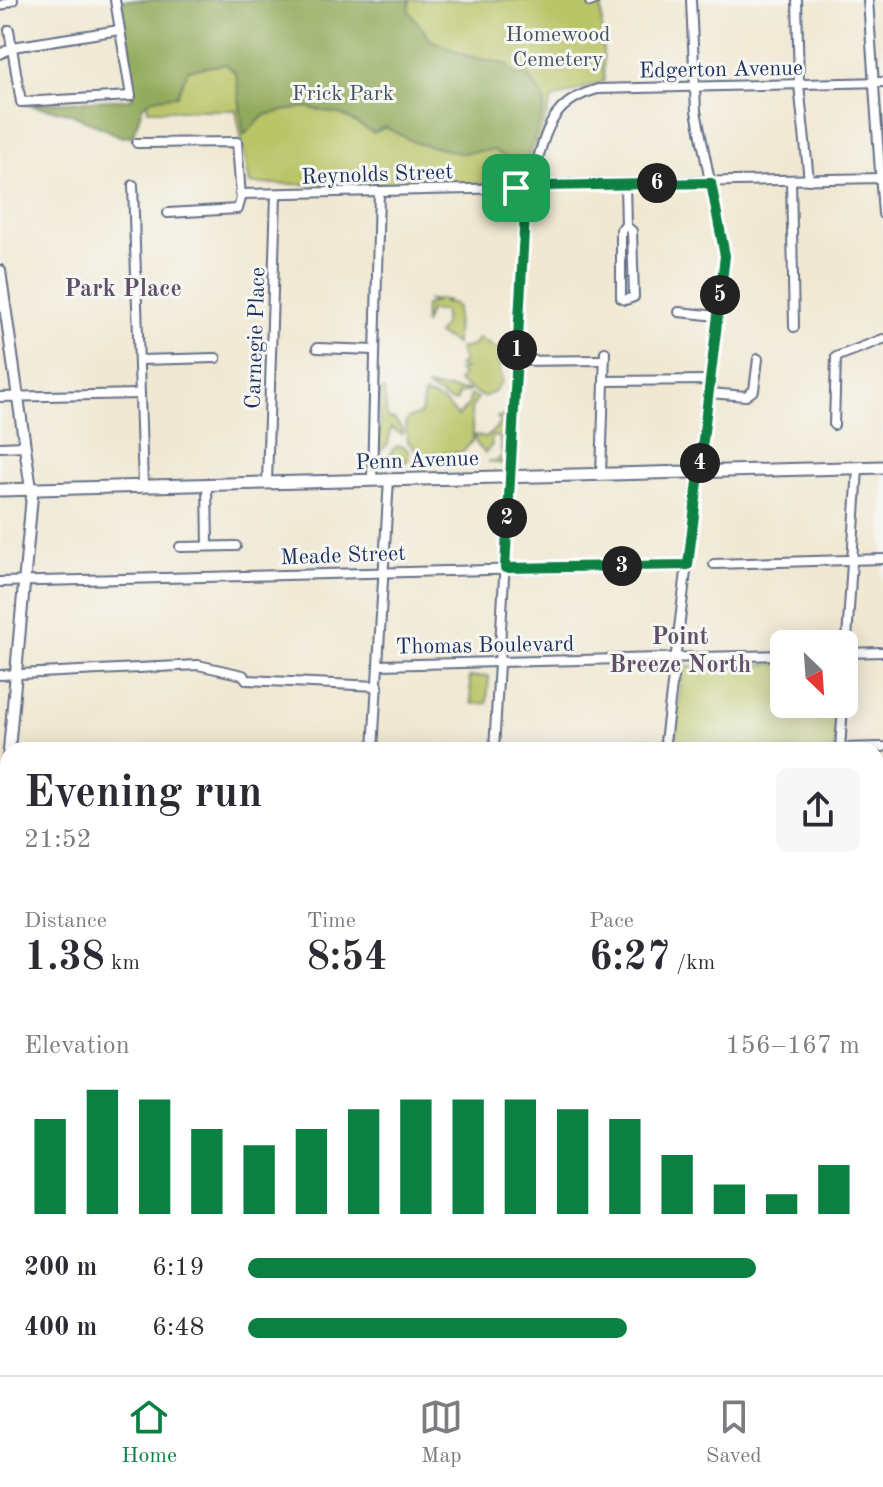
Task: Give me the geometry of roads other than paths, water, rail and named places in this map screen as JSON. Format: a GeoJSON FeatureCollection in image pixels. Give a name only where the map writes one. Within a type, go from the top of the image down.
{"type":"FeatureCollection","features":[{"type":"Feature","properties":{"kind":"highway","name":"Penn Avenue"},"geometry":{"type":"LineString","coordinates":[[2,487],[31,489],[883,467]]}},
{"type":"Feature","properties":{"kind":"main road"},"geometry":{"type":"LineString","coordinates":[[0,271],[3,316],[31,489],[9,742]]}},
{"type":"Feature","properties":{"kind":"street"},"geometry":{"type":"LineString","coordinates":[[0,6],[13,0]]}},
{"type":"Feature","properties":{"kind":"street"},"geometry":{"type":"LineString","coordinates":[[9,30],[21,102],[131,96],[115,0]]}},
{"type":"Feature","properties":{"kind":"street"},"geometry":{"type":"LineString","coordinates":[[665,742],[725,256],[693,87],[691,0]]}},
{"type":"Feature","properties":{"kind":"street"},"geometry":{"type":"LineString","coordinates":[[797,0],[799,85],[809,180]]}},
{"type":"Feature","properties":{"kind":"street"},"geometry":{"type":"LineString","coordinates":[[868,0],[878,82],[883,214]]}},
{"type":"Feature","properties":{"kind":"street"},"geometry":{"type":"LineString","coordinates":[[0,54],[13,47],[119,30]]}},
{"type":"Feature","properties":{"kind":"street","name":"Edgerton Avenue"},"geometry":{"type":"LineString","coordinates":[[534,182],[553,115],[563,103],[598,89],[878,82]]}},
{"type":"Feature","properties":{"kind":"street"},"geometry":{"type":"LineString","coordinates":[[137,143],[237,142],[240,205],[234,211],[168,213]]}},
{"type":"Feature","properties":{"kind":"street"},"geometry":{"type":"LineString","coordinates":[[526,196],[516,188],[521,177],[534,182],[625,184],[882,178]]}},
{"type":"Feature","properties":{"kind":"street"},"geometry":{"type":"LineString","coordinates":[[791,180],[794,327]]}},
{"type":"Feature","properties":{"kind":"street"},"geometry":{"type":"LineString","coordinates":[[526,196],[533,192],[534,182]]}},
{"type":"Feature","properties":{"kind":"street"},"geometry":{"type":"LineString","coordinates":[[625,184],[626,226],[632,231],[634,297],[625,300],[621,298],[621,230],[626,226]]}},
{"type":"Feature","properties":{"kind":"street"},"geometry":{"type":"LineString","coordinates":[[133,185],[143,486]]}},
{"type":"Feature","properties":{"kind":"street","name":"Reynolds Street"},"geometry":{"type":"LineString","coordinates":[[240,194],[516,188]]}},
{"type":"Feature","properties":{"kind":"street"},"geometry":{"type":"LineString","coordinates":[[372,480],[379,191]]}},
{"type":"Feature","properties":{"kind":"street","name":"Carnegie Place"},"geometry":{"type":"LineString","coordinates":[[267,483],[276,194]]}},
{"type":"Feature","properties":{"kind":"street"},"geometry":{"type":"LineString","coordinates":[[494,742],[526,196]]}},
{"type":"Feature","properties":{"kind":"street"},"geometry":{"type":"LineString","coordinates":[[679,312],[717,316]]}},
{"type":"Feature","properties":{"kind":"street"},"geometry":{"type":"LineString","coordinates":[[834,425],[836,357],[883,339]]}},
{"type":"Feature","properties":{"kind":"street"},"geometry":{"type":"LineString","coordinates":[[317,348],[375,350]]}},
{"type":"Feature","properties":{"kind":"street"},"geometry":{"type":"LineString","coordinates":[[516,361],[604,356],[606,381],[601,474]]}},
{"type":"Feature","properties":{"kind":"street"},"geometry":{"type":"LineString","coordinates":[[140,360],[216,358]]}},
{"type":"Feature","properties":{"kind":"street"},"geometry":{"type":"LineString","coordinates":[[709,393],[746,396],[754,390],[758,359]]}},
{"type":"Feature","properties":{"kind":"street"},"geometry":{"type":"LineString","coordinates":[[606,381],[710,380]]}},
{"type":"Feature","properties":{"kind":"street"},"geometry":{"type":"LineString","coordinates":[[0,397],[140,394]]}},
{"type":"Feature","properties":{"kind":"street"},"geometry":{"type":"LineString","coordinates":[[0,447],[24,446]]}},
{"type":"Feature","properties":{"kind":"street"},"geometry":{"type":"LineString","coordinates":[[847,630],[858,468]]}},
{"type":"Feature","properties":{"kind":"street"},"geometry":{"type":"LineString","coordinates":[[374,742],[389,479]]}},
{"type":"Feature","properties":{"kind":"street"},"geometry":{"type":"LineString","coordinates":[[207,484],[208,546]]}},
{"type":"Feature","properties":{"kind":"street"},"geometry":{"type":"LineString","coordinates":[[180,547],[236,546]]}},
{"type":"Feature","properties":{"kind":"street"},"geometry":{"type":"LineString","coordinates":[[714,564],[883,559]]}},
{"type":"Feature","properties":{"kind":"street","name":"Meade Street"},"geometry":{"type":"LineString","coordinates":[[0,582],[688,565]]}},
{"type":"Feature","properties":{"kind":"street"},"geometry":{"type":"LineString","coordinates":[[858,653],[883,652]]}},
{"type":"Feature","properties":{"kind":"street","name":"Thomas Boulevard"},"geometry":{"type":"LineString","coordinates":[[379,665],[770,655]]}},
{"type":"Feature","properties":{"kind":"street"},"geometry":{"type":"LineString","coordinates":[[0,675],[198,665],[243,675],[247,680],[378,686]]}},
{"type":"Feature","properties":{"kind":"street"},"geometry":{"type":"LineString","coordinates":[[840,742],[842,718]]}},
{"type":"Feature","properties":{"kind":"district","name":"Park Place"},"geometry":{"type":"Point","coordinates":[123,288]}},
{"type":"Feature","properties":{"kind":"district","name":"Point Breeze North"},"geometry":{"type":"Point","coordinates":[680,650]}},
{"type":"Feature","properties":{"kind":"park label","name":"Homewood Cemetery"},"geometry":{"type":"Point","coordinates":[558,46]}},
{"type":"Feature","properties":{"kind":"park label","name":"Frick Park"},"geometry":{"type":"Point","coordinates":[343,92]}}]}
